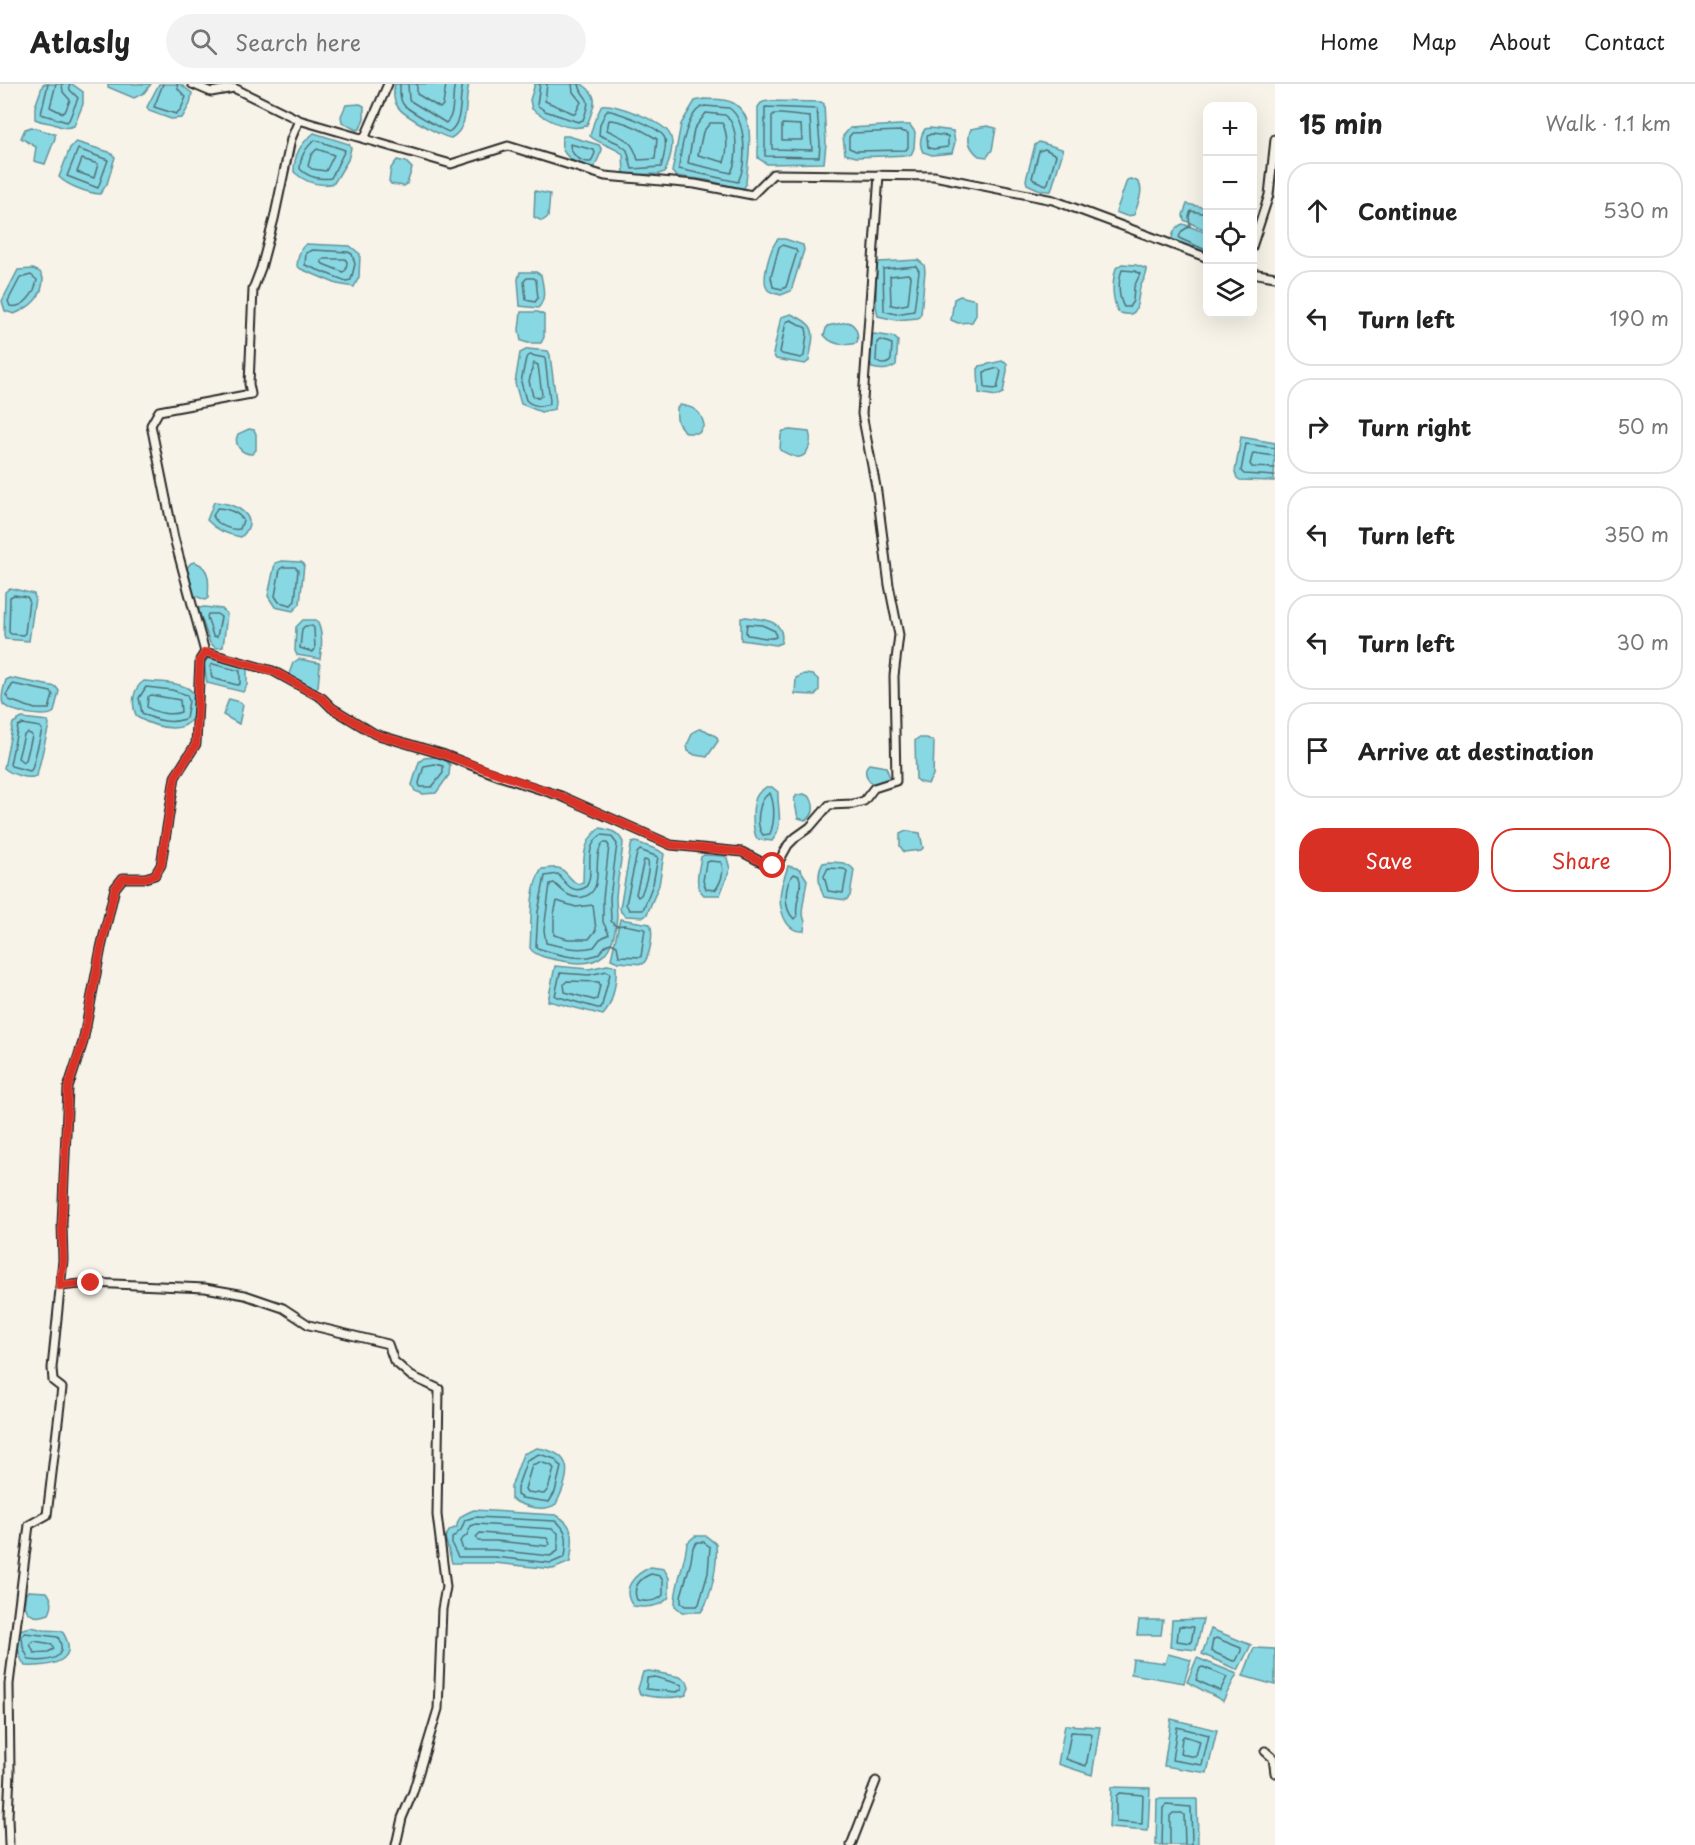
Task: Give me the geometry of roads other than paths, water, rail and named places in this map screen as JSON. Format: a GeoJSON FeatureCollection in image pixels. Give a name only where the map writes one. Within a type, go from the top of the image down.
{"type":"FeatureCollection","features":[{"type":"Feature","properties":{"kind":"street"},"geometry":{"type":"LineString","coordinates":[[192,84],[211,92],[234,88],[299,120],[451,164],[508,146],[605,176],[695,184],[752,195],[773,174],[934,176],[1053,200],[1203,256]]}},
{"type":"Feature","properties":{"kind":"street"},"geometry":{"type":"LineString","coordinates":[[364,139],[388,84]]}},
{"type":"Feature","properties":{"kind":"street"},"geometry":{"type":"LineString","coordinates":[[9,1845],[9,1684],[29,1525],[47,1515],[62,1388],[53,1381],[52,1368],[63,1260],[62,1224],[68,1088],[85,1031],[115,888],[123,878],[145,878],[155,875],[161,865],[175,777],[196,744],[200,660],[205,652],[174,538],[151,425],[159,411],[251,394],[249,384],[253,289],[274,219],[291,139],[299,120]]}},
{"type":"Feature","properties":{"kind":"street"},"geometry":{"type":"LineString","coordinates":[[1257,232],[1269,195],[1275,139]]}},
{"type":"Feature","properties":{"kind":"street"},"geometry":{"type":"LineString","coordinates":[[205,652],[273,671],[322,698],[332,708],[375,734],[442,754],[561,796],[671,845],[742,852],[767,865],[778,863],[788,845],[810,827],[829,805],[864,801],[874,789],[896,781],[894,676],[899,635],[889,585],[877,492],[862,414],[879,175]]}},
{"type":"Feature","properties":{"kind":"street"},"geometry":{"type":"LineString","coordinates":[[1257,274],[1275,277]]}},
{"type":"Feature","properties":{"kind":"street"},"geometry":{"type":"LineString","coordinates":[[60,1286],[91,1283],[205,1288],[245,1295],[283,1308],[309,1325],[388,1344],[393,1361],[411,1376],[439,1389],[437,1515],[446,1587],[442,1609],[438,1709],[413,1792],[402,1818],[396,1845]]}},
{"type":"Feature","properties":{"kind":"street"},"geometry":{"type":"LineString","coordinates":[[1265,1752],[1273,1758],[1275,1773]]}},
{"type":"Feature","properties":{"kind":"street"},"geometry":{"type":"LineString","coordinates":[[851,1845],[876,1781]]}},
{"type":"Feature","properties":{"kind":"water"},"geometry":{"type":"Polygon","coordinates":[[[43,84],[72,84],[83,92],[83,104],[74,126],[64,127],[35,119],[35,107],[43,84]]]}},
{"type":"Feature","properties":{"kind":"water"},"geometry":{"type":"Polygon","coordinates":[[[108,84],[151,84],[144,93],[134,98],[108,87],[108,84]]]}},
{"type":"Feature","properties":{"kind":"water"},"geometry":{"type":"Polygon","coordinates":[[[159,84],[180,84],[192,93],[190,104],[182,118],[171,119],[149,111],[147,107],[159,84]]]}},
{"type":"Feature","properties":{"kind":"water"},"geometry":{"type":"Polygon","coordinates":[[[395,84],[469,84],[464,121],[457,134],[451,138],[446,137],[401,111],[394,99],[395,84]]]}},
{"type":"Feature","properties":{"kind":"water"},"geometry":{"type":"Polygon","coordinates":[[[535,84],[582,84],[594,98],[594,107],[587,125],[566,126],[551,121],[532,109],[530,100],[535,84]]]}},
{"type":"Feature","properties":{"kind":"water"},"geometry":{"type":"Polygon","coordinates":[[[704,99],[730,101],[741,110],[746,118],[750,140],[744,188],[676,176],[672,172],[681,124],[695,101],[704,99]]]}},
{"type":"Feature","properties":{"kind":"water"},"geometry":{"type":"Polygon","coordinates":[[[766,101],[821,102],[824,104],[826,144],[824,163],[767,164],[758,158],[758,107],[766,101]]]}},
{"type":"Feature","properties":{"kind":"water"},"geometry":{"type":"Polygon","coordinates":[[[346,105],[364,106],[364,118],[360,129],[356,130],[342,122],[341,116],[346,105]]]}},
{"type":"Feature","properties":{"kind":"water"},"geometry":{"type":"Polygon","coordinates":[[[602,105],[639,114],[666,130],[670,135],[672,148],[665,172],[624,175],[623,154],[590,136],[602,105]]]}},
{"type":"Feature","properties":{"kind":"water"},"geometry":{"type":"Polygon","coordinates":[[[910,125],[915,132],[911,155],[856,157],[845,154],[843,136],[850,128],[910,125]]]}},
{"type":"Feature","properties":{"kind":"water"},"geometry":{"type":"Polygon","coordinates":[[[987,126],[996,128],[992,150],[987,157],[979,156],[970,144],[971,129],[987,126]]]}},
{"type":"Feature","properties":{"kind":"water"},"geometry":{"type":"Polygon","coordinates":[[[31,127],[55,134],[45,164],[34,161],[36,147],[21,138],[25,129],[31,127]]]}},
{"type":"Feature","properties":{"kind":"water"},"geometry":{"type":"Polygon","coordinates":[[[925,129],[953,131],[955,142],[952,153],[932,155],[923,152],[921,138],[925,129]]]}},
{"type":"Feature","properties":{"kind":"water"},"geometry":{"type":"Polygon","coordinates":[[[314,133],[349,144],[351,148],[348,160],[334,183],[312,183],[294,172],[299,150],[314,133]]]}},
{"type":"Feature","properties":{"kind":"water"},"geometry":{"type":"Polygon","coordinates":[[[563,136],[599,145],[602,150],[594,168],[591,169],[575,162],[565,154],[563,136]]]}},
{"type":"Feature","properties":{"kind":"water"},"geometry":{"type":"Polygon","coordinates":[[[76,142],[109,152],[115,157],[107,184],[100,194],[78,188],[59,177],[70,148],[76,142]]]}},
{"type":"Feature","properties":{"kind":"water"},"geometry":{"type":"Polygon","coordinates":[[[1039,142],[1063,151],[1051,191],[1033,187],[1027,184],[1026,180],[1035,145],[1039,142]]]}},
{"type":"Feature","properties":{"kind":"water"},"geometry":{"type":"Polygon","coordinates":[[[397,160],[406,162],[412,168],[407,184],[404,186],[391,184],[389,181],[391,168],[397,160]]]}},
{"type":"Feature","properties":{"kind":"water"},"geometry":{"type":"Polygon","coordinates":[[[1130,179],[1139,184],[1141,193],[1134,215],[1126,216],[1116,212],[1127,180],[1130,179]]]}},
{"type":"Feature","properties":{"kind":"water"},"geometry":{"type":"Polygon","coordinates":[[[535,191],[550,194],[548,217],[542,221],[534,217],[535,191]]]}},
{"type":"Feature","properties":{"kind":"water"},"geometry":{"type":"Polygon","coordinates":[[[1187,204],[1203,207],[1203,229],[1184,220],[1183,215],[1187,204]]]}},
{"type":"Feature","properties":{"kind":"water"},"geometry":{"type":"Polygon","coordinates":[[[1183,224],[1203,232],[1203,255],[1172,242],[1172,237],[1178,227],[1183,224]]]}},
{"type":"Feature","properties":{"kind":"water"},"geometry":{"type":"Polygon","coordinates":[[[778,239],[803,245],[804,250],[791,291],[781,295],[768,290],[765,279],[770,256],[778,239]]]}},
{"type":"Feature","properties":{"kind":"water"},"geometry":{"type":"Polygon","coordinates":[[[306,244],[350,246],[360,254],[359,277],[354,287],[337,284],[297,266],[300,251],[306,244]]]}},
{"type":"Feature","properties":{"kind":"water"},"geometry":{"type":"Polygon","coordinates":[[[918,260],[924,265],[925,271],[921,314],[918,318],[896,320],[878,316],[876,264],[918,260]]]}},
{"type":"Feature","properties":{"kind":"water"},"geometry":{"type":"Polygon","coordinates":[[[1122,264],[1147,269],[1136,309],[1131,314],[1118,312],[1113,290],[1116,268],[1122,264]]]}},
{"type":"Feature","properties":{"kind":"water"},"geometry":{"type":"Polygon","coordinates":[[[33,269],[40,272],[43,278],[38,296],[31,305],[14,314],[5,311],[2,301],[18,270],[33,269]]]}},
{"type":"Feature","properties":{"kind":"water"},"geometry":{"type":"Polygon","coordinates":[[[520,272],[536,272],[541,275],[543,297],[538,308],[520,306],[518,279],[520,272]]]}},
{"type":"Feature","properties":{"kind":"water"},"geometry":{"type":"Polygon","coordinates":[[[960,296],[976,300],[976,315],[972,322],[958,323],[951,320],[954,299],[960,296]]]}},
{"type":"Feature","properties":{"kind":"water"},"geometry":{"type":"Polygon","coordinates":[[[521,312],[538,312],[544,315],[544,337],[541,343],[521,341],[519,330],[521,312]]]}},
{"type":"Feature","properties":{"kind":"water"},"geometry":{"type":"Polygon","coordinates":[[[791,314],[807,323],[812,332],[809,361],[805,364],[776,359],[773,354],[781,317],[791,314]]]}},
{"type":"Feature","properties":{"kind":"water"},"geometry":{"type":"Polygon","coordinates":[[[848,322],[856,330],[857,343],[839,344],[824,335],[827,326],[848,322]]]}},
{"type":"Feature","properties":{"kind":"water"},"geometry":{"type":"Polygon","coordinates":[[[874,334],[894,337],[898,341],[896,365],[884,370],[872,368],[870,363],[871,337],[874,334]]]}},
{"type":"Feature","properties":{"kind":"water"},"geometry":{"type":"Polygon","coordinates":[[[528,349],[548,351],[550,355],[555,409],[541,412],[521,404],[515,383],[520,353],[528,349]]]}},
{"type":"Feature","properties":{"kind":"water"},"geometry":{"type":"Polygon","coordinates":[[[1002,361],[1007,364],[1003,393],[996,396],[979,393],[978,369],[980,366],[1002,361]]]}},
{"type":"Feature","properties":{"kind":"water"},"geometry":{"type":"Polygon","coordinates":[[[680,405],[699,413],[704,425],[699,433],[687,433],[679,425],[677,408],[680,405]]]}},
{"type":"Feature","properties":{"kind":"water"},"geometry":{"type":"Polygon","coordinates":[[[249,429],[254,430],[256,434],[256,450],[252,454],[241,450],[237,445],[238,434],[249,429]]]}},
{"type":"Feature","properties":{"kind":"water"},"geometry":{"type":"Polygon","coordinates":[[[783,431],[809,432],[809,447],[807,452],[800,457],[780,450],[783,431]]]}},
{"type":"Feature","properties":{"kind":"water"},"geometry":{"type":"Polygon","coordinates":[[[1241,437],[1275,443],[1274,481],[1237,478],[1235,472],[1241,437]]]}},
{"type":"Feature","properties":{"kind":"water"},"geometry":{"type":"Polygon","coordinates":[[[214,502],[237,508],[247,517],[249,523],[241,537],[222,532],[207,520],[214,502]]]}},
{"type":"Feature","properties":{"kind":"water"},"geometry":{"type":"Polygon","coordinates":[[[282,561],[304,564],[300,604],[293,611],[275,607],[268,596],[275,563],[282,561]]]}},
{"type":"Feature","properties":{"kind":"water"},"geometry":{"type":"Polygon","coordinates":[[[195,562],[204,568],[208,577],[208,598],[205,600],[193,595],[186,569],[195,562]]]}},
{"type":"Feature","properties":{"kind":"water"},"geometry":{"type":"Polygon","coordinates":[[[10,588],[34,594],[29,641],[5,639],[5,592],[10,588]]]}},
{"type":"Feature","properties":{"kind":"water"},"geometry":{"type":"Polygon","coordinates":[[[199,608],[222,609],[227,614],[223,647],[216,648],[210,643],[199,611],[199,608]]]}},
{"type":"Feature","properties":{"kind":"water"},"geometry":{"type":"Polygon","coordinates":[[[741,618],[766,620],[777,625],[782,635],[781,643],[776,645],[741,640],[741,618]]]}},
{"type":"Feature","properties":{"kind":"water"},"geometry":{"type":"Polygon","coordinates":[[[303,620],[316,620],[318,624],[321,639],[320,659],[297,655],[295,651],[296,627],[303,620]]]}},
{"type":"Feature","properties":{"kind":"water"},"geometry":{"type":"Polygon","coordinates":[[[214,658],[247,668],[247,685],[243,692],[207,683],[204,663],[207,659],[214,658]]]}},
{"type":"Feature","properties":{"kind":"water"},"geometry":{"type":"Polygon","coordinates":[[[299,659],[319,663],[318,687],[315,689],[289,674],[293,663],[299,659]]]}},
{"type":"Feature","properties":{"kind":"water"},"geometry":{"type":"Polygon","coordinates":[[[804,674],[813,675],[819,680],[819,690],[815,695],[795,694],[796,678],[804,674]]]}},
{"type":"Feature","properties":{"kind":"water"},"geometry":{"type":"Polygon","coordinates":[[[10,678],[56,687],[59,691],[54,712],[44,715],[28,714],[13,710],[3,704],[3,689],[6,680],[10,678]]]}},
{"type":"Feature","properties":{"kind":"water"},"geometry":{"type":"Polygon","coordinates":[[[144,681],[173,684],[191,691],[195,696],[195,703],[193,716],[188,723],[181,727],[163,727],[137,717],[134,698],[137,688],[144,681]]]}},
{"type":"Feature","properties":{"kind":"water"},"geometry":{"type":"Polygon","coordinates":[[[229,699],[243,705],[239,724],[223,715],[229,699]]]}},
{"type":"Feature","properties":{"kind":"water"},"geometry":{"type":"Polygon","coordinates":[[[22,718],[48,721],[49,725],[37,776],[33,777],[19,776],[4,768],[13,723],[22,718]]]}},
{"type":"Feature","properties":{"kind":"water"},"geometry":{"type":"Polygon","coordinates":[[[699,729],[717,737],[718,741],[707,757],[688,751],[687,745],[693,732],[699,729]]]}},
{"type":"Feature","properties":{"kind":"water"},"geometry":{"type":"Polygon","coordinates":[[[918,738],[927,738],[934,742],[933,775],[928,784],[916,779],[915,741],[918,738]]]}},
{"type":"Feature","properties":{"kind":"water"},"geometry":{"type":"Polygon","coordinates":[[[436,757],[446,760],[450,765],[449,775],[436,793],[423,794],[415,791],[412,785],[419,762],[424,758],[436,757]]]}},
{"type":"Feature","properties":{"kind":"water"},"geometry":{"type":"Polygon","coordinates":[[[869,764],[886,767],[890,778],[875,784],[871,783],[866,774],[869,764]]]}},
{"type":"Feature","properties":{"kind":"water"},"geometry":{"type":"Polygon","coordinates":[[[766,787],[772,787],[778,792],[779,823],[772,841],[757,839],[753,823],[756,798],[766,787]]]}},
{"type":"Feature","properties":{"kind":"water"},"geometry":{"type":"Polygon","coordinates":[[[804,794],[810,797],[813,804],[811,816],[805,820],[798,818],[794,799],[797,795],[804,794]]]}},
{"type":"Feature","properties":{"kind":"water"},"geometry":{"type":"Polygon","coordinates":[[[600,828],[614,832],[623,842],[616,898],[617,916],[609,949],[596,960],[587,963],[563,961],[536,954],[530,948],[532,907],[534,886],[542,869],[561,869],[578,884],[583,882],[584,859],[589,839],[600,828]]]}},
{"type":"Feature","properties":{"kind":"water"},"geometry":{"type":"Polygon","coordinates":[[[906,831],[920,833],[923,848],[921,850],[904,852],[900,846],[900,834],[906,831]]]}},
{"type":"Feature","properties":{"kind":"water"},"geometry":{"type":"Polygon","coordinates":[[[636,842],[664,854],[659,885],[644,917],[626,916],[620,908],[631,846],[636,842]]]}},
{"type":"Feature","properties":{"kind":"water"},"geometry":{"type":"Polygon","coordinates":[[[704,855],[727,858],[730,869],[720,895],[704,895],[699,887],[698,872],[701,857],[704,855]]]}},
{"type":"Feature","properties":{"kind":"water"},"geometry":{"type":"Polygon","coordinates":[[[823,863],[846,864],[854,870],[850,896],[846,900],[824,897],[819,871],[823,863]]]}},
{"type":"Feature","properties":{"kind":"water"},"geometry":{"type":"Polygon","coordinates":[[[788,866],[800,869],[807,880],[802,911],[805,922],[804,931],[792,928],[782,911],[780,896],[788,866]]]}},
{"type":"Feature","properties":{"kind":"water"},"geometry":{"type":"Polygon","coordinates":[[[620,919],[650,924],[651,945],[643,964],[618,962],[611,959],[620,919]]]}},
{"type":"Feature","properties":{"kind":"water"},"geometry":{"type":"Polygon","coordinates":[[[607,965],[616,966],[616,978],[612,999],[603,1015],[548,1001],[555,966],[589,969],[607,965]]]}},
{"type":"Feature","properties":{"kind":"water"},"geometry":{"type":"Polygon","coordinates":[[[537,1448],[558,1455],[566,1467],[564,1484],[556,1504],[546,1508],[527,1506],[511,1499],[511,1487],[523,1454],[537,1448]]]}},
{"type":"Feature","properties":{"kind":"water"},"geometry":{"type":"Polygon","coordinates":[[[474,1510],[556,1515],[567,1524],[572,1535],[570,1562],[553,1569],[494,1563],[452,1563],[445,1537],[450,1530],[457,1527],[460,1518],[474,1510]]]}},
{"type":"Feature","properties":{"kind":"water"},"geometry":{"type":"Polygon","coordinates":[[[695,1536],[706,1536],[716,1544],[713,1579],[701,1612],[682,1612],[675,1606],[676,1591],[687,1543],[695,1536]]]}},
{"type":"Feature","properties":{"kind":"water"},"geometry":{"type":"Polygon","coordinates":[[[651,1567],[664,1569],[669,1578],[669,1597],[652,1606],[633,1606],[628,1593],[631,1582],[651,1567]]]}},
{"type":"Feature","properties":{"kind":"water"},"geometry":{"type":"Polygon","coordinates":[[[28,1591],[47,1592],[52,1603],[49,1614],[33,1616],[29,1614],[25,1606],[25,1595],[28,1591]]]}},
{"type":"Feature","properties":{"kind":"water"},"geometry":{"type":"Polygon","coordinates":[[[1203,1619],[1196,1650],[1170,1647],[1172,1620],[1203,1619]]]}},
{"type":"Feature","properties":{"kind":"water"},"geometry":{"type":"Polygon","coordinates":[[[1139,1620],[1163,1620],[1161,1635],[1137,1635],[1139,1620]]]}},
{"type":"Feature","properties":{"kind":"water"},"geometry":{"type":"Polygon","coordinates":[[[31,1627],[62,1631],[68,1650],[60,1661],[52,1664],[25,1666],[18,1649],[19,1630],[31,1627]]]}},
{"type":"Feature","properties":{"kind":"water"},"geometry":{"type":"Polygon","coordinates":[[[1211,1629],[1251,1645],[1238,1670],[1202,1654],[1211,1629]]]}},
{"type":"Feature","properties":{"kind":"water"},"geometry":{"type":"Polygon","coordinates":[[[1254,1648],[1275,1649],[1275,1685],[1243,1676],[1254,1648]]]}},
{"type":"Feature","properties":{"kind":"water"},"geometry":{"type":"Polygon","coordinates":[[[1168,1654],[1191,1660],[1184,1683],[1131,1674],[1133,1659],[1165,1663],[1168,1654]]]}},
{"type":"Feature","properties":{"kind":"water"},"geometry":{"type":"Polygon","coordinates":[[[1197,1658],[1237,1674],[1223,1701],[1187,1682],[1197,1658]]]}},
{"type":"Feature","properties":{"kind":"water"},"geometry":{"type":"Polygon","coordinates":[[[643,1672],[680,1677],[687,1681],[689,1688],[686,1695],[663,1698],[640,1694],[638,1689],[643,1672]]]}},
{"type":"Feature","properties":{"kind":"water"},"geometry":{"type":"Polygon","coordinates":[[[1171,1719],[1217,1730],[1207,1773],[1164,1766],[1171,1719]]]}},
{"type":"Feature","properties":{"kind":"water"},"geometry":{"type":"Polygon","coordinates":[[[1065,1725],[1100,1727],[1092,1775],[1058,1764],[1065,1725]]]}},
{"type":"Feature","properties":{"kind":"water"},"geometry":{"type":"Polygon","coordinates":[[[1111,1787],[1150,1788],[1148,1831],[1109,1828],[1111,1787]]]}},
{"type":"Feature","properties":{"kind":"water"},"geometry":{"type":"Polygon","coordinates":[[[1157,1799],[1197,1799],[1198,1845],[1156,1845],[1157,1799]]]}}]}
